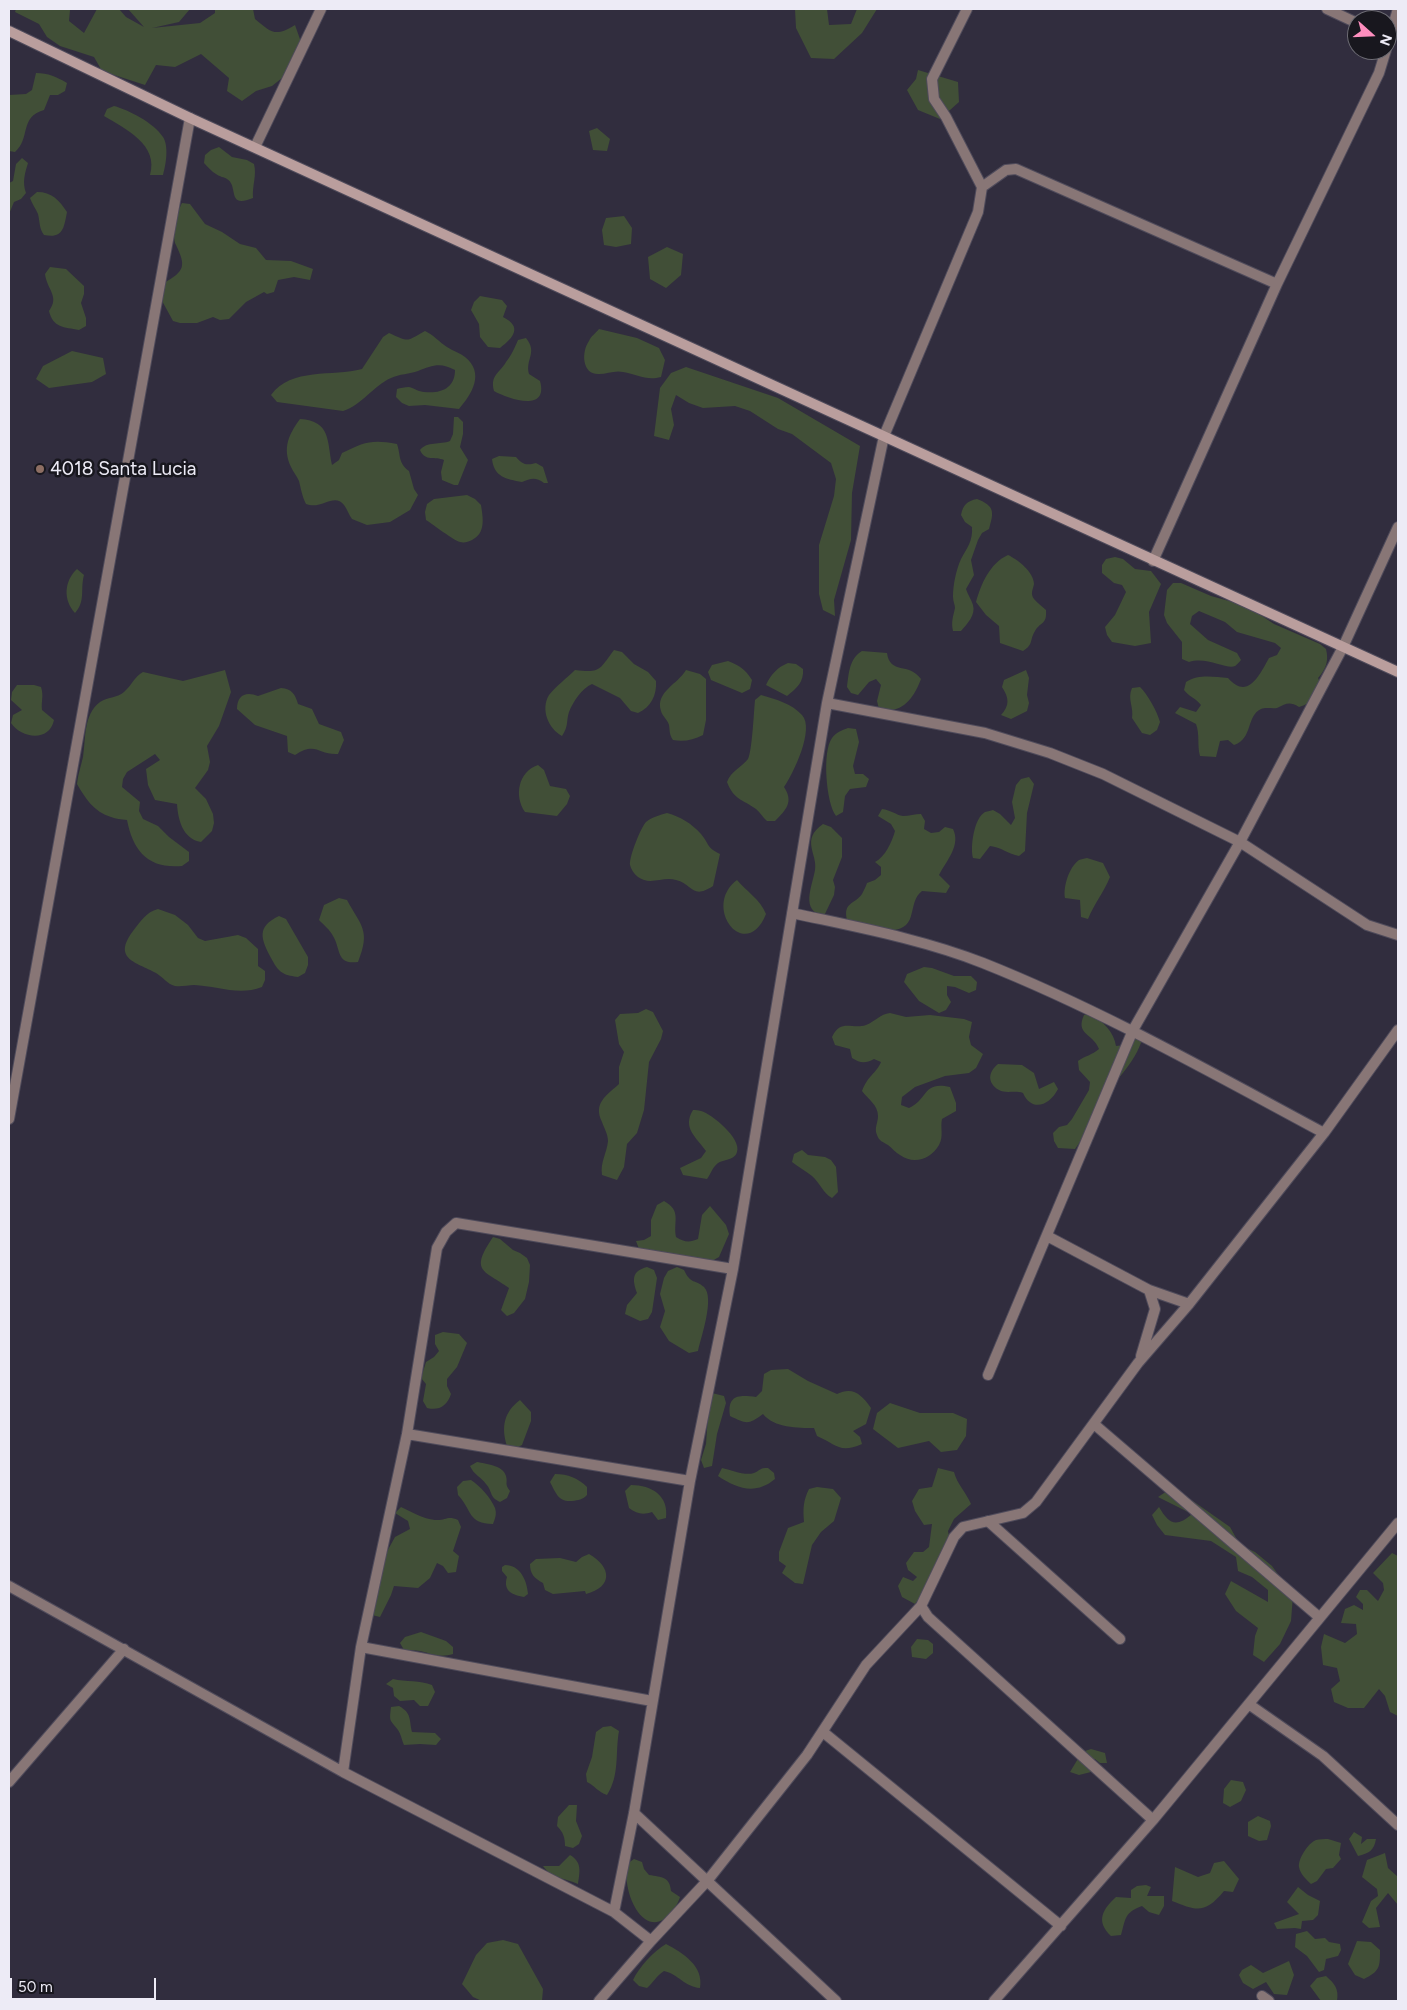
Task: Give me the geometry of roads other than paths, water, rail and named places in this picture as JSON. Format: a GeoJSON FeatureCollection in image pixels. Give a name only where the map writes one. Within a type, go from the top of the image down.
{"type":"FeatureCollection","features":[{"type":"Feature","properties":{"kind":"street"},"geometry":{"type":"LineString","coordinates":[[255,148],[321,9]]}},
{"type":"Feature","properties":{"kind":"street"},"geometry":{"type":"LineString","coordinates":[[614,1912],[634,1813],[690,1481],[733,1269],[826,703],[884,436],[978,212],[982,187],[946,117],[934,99],[932,79],[967,9]]}},
{"type":"Feature","properties":{"kind":"street"},"geometry":{"type":"LineString","coordinates":[[1327,9],[1347,18]]}},
{"type":"Feature","properties":{"kind":"street"},"geometry":{"type":"LineString","coordinates":[[9,31],[255,148],[1398,672]]}},
{"type":"Feature","properties":{"kind":"street"},"geometry":{"type":"LineString","coordinates":[[1153,561],[1277,284],[1379,73],[1383,60]]}},
{"type":"Feature","properties":{"kind":"street"},"geometry":{"type":"LineString","coordinates":[[9,1118],[190,118]]}},
{"type":"Feature","properties":{"kind":"street"},"geometry":{"type":"LineString","coordinates":[[982,187],[1006,170],[1016,169],[1277,284]]}},
{"type":"Feature","properties":{"kind":"street"},"geometry":{"type":"LineString","coordinates":[[988,1375],[1133,1030],[1240,842],[1343,647],[1398,527]]}},
{"type":"Feature","properties":{"kind":"street"},"geometry":{"type":"LineString","coordinates":[[826,703],[984,733],[1050,753],[1103,774],[1240,842],[1367,925],[1398,935]]}},
{"type":"Feature","properties":{"kind":"street"},"geometry":{"type":"LineString","coordinates":[[792,913],[918,942],[982,963],[1133,1030],[1324,1134]]}},
{"type":"Feature","properties":{"kind":"street"},"geometry":{"type":"LineString","coordinates":[[599,2001],[651,1941],[708,1880],[807,1755],[866,1665],[921,1606],[954,1537],[963,1527],[1023,1513],[1036,1502],[1138,1363],[1189,1304],[1324,1134],[1398,1030]]}},
{"type":"Feature","properties":{"kind":"street"},"geometry":{"type":"LineString","coordinates":[[343,1772],[361,1647],[407,1434],[437,1248],[446,1232],[456,1223],[733,1269]]}},
{"type":"Feature","properties":{"kind":"street"},"geometry":{"type":"LineString","coordinates":[[1047,1236],[1149,1290],[1189,1304]]}},
{"type":"Feature","properties":{"kind":"street"},"geometry":{"type":"LineString","coordinates":[[1138,1363],[1150,1330],[1155,1309],[1149,1290]]}},
{"type":"Feature","properties":{"kind":"street"},"geometry":{"type":"LineString","coordinates":[[1094,1424],[1319,1617]]}},
{"type":"Feature","properties":{"kind":"street"},"geometry":{"type":"LineString","coordinates":[[407,1434],[690,1481]]}},
{"type":"Feature","properties":{"kind":"street"},"geometry":{"type":"LineString","coordinates":[[988,1521],[1120,1640]]}},
{"type":"Feature","properties":{"kind":"street"},"geometry":{"type":"LineString","coordinates":[[994,2001],[1061,1926],[1250,1705],[1319,1617],[1398,1524]]}},
{"type":"Feature","properties":{"kind":"street"},"geometry":{"type":"LineString","coordinates":[[1389,1535],[1398,1541]]}},
{"type":"Feature","properties":{"kind":"street"},"geometry":{"type":"LineString","coordinates":[[9,1586],[343,1772],[614,1912],[651,1941]]}},
{"type":"Feature","properties":{"kind":"street"},"geometry":{"type":"LineString","coordinates":[[921,1606],[928,1617],[1152,1820]]}},
{"type":"Feature","properties":{"kind":"street"},"geometry":{"type":"LineString","coordinates":[[361,1647],[652,1701]]}},
{"type":"Feature","properties":{"kind":"street"},"geometry":{"type":"LineString","coordinates":[[9,1782],[124,1650]]}},
{"type":"Feature","properties":{"kind":"street"},"geometry":{"type":"LineString","coordinates":[[1250,1705],[1323,1756],[1398,1825]]}},
{"type":"Feature","properties":{"kind":"street"},"geometry":{"type":"LineString","coordinates":[[823,1732],[1061,1926]]}},
{"type":"Feature","properties":{"kind":"street"},"geometry":{"type":"LineString","coordinates":[[634,1813],[836,2001]]}},
{"type":"Feature","properties":{"kind":"place","name":"4018 Santa Lucia"},"geometry":{"type":"Point","coordinates":[40,469]}}]}
